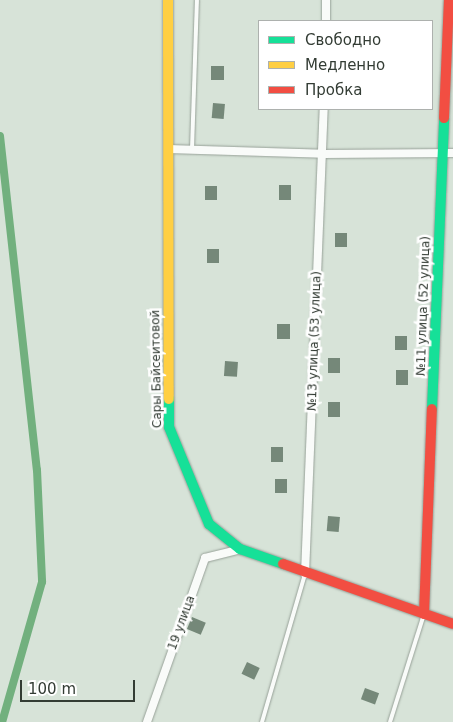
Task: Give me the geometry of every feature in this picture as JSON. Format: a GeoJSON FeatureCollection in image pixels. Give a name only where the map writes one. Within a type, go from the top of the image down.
{"type":"FeatureCollection","features":[{"type":"Feature","properties":{"kind":"street","name":"Сары Байсеитовой"},"geometry":{"type":"LineString","coordinates":[[168,0],[169,427],[209,524],[240,549],[305,574],[453,624]]}},
{"type":"Feature","properties":{"kind":"street"},"geometry":{"type":"LineString","coordinates":[[326,0],[326,20]]}},
{"type":"Feature","properties":{"kind":"street","name":"№11 улица (52 улица)"},"geometry":{"type":"LineString","coordinates":[[424,614],[448,153],[449,0]]}},
{"type":"Feature","properties":{"kind":"street","name":"№13 улица (53 улица)"},"geometry":{"type":"LineString","coordinates":[[305,574],[324,110]]}},
{"type":"Feature","properties":{"kind":"street"},"geometry":{"type":"LineString","coordinates":[[168,149],[323,154],[448,153]]}},
{"type":"Feature","properties":{"kind":"street","name":"19 улица"},"geometry":{"type":"LineString","coordinates":[[147,722],[205,558],[240,549]]}},
{"type":"Feature","properties":{"kind":"lane"},"geometry":{"type":"LineString","coordinates":[[192,150],[198,0]]}},
{"type":"Feature","properties":{"kind":"lane"},"geometry":{"type":"LineString","coordinates":[[262,722],[305,574]]}},
{"type":"Feature","properties":{"kind":"lane"},"geometry":{"type":"LineString","coordinates":[[390,722],[424,614]]}},
{"type":"Feature","properties":{"kind":"building"},"geometry":{"type":"Polygon","coordinates":[[[211,66],[224,66],[224,80],[211,80],[211,66]]]}},
{"type":"Feature","properties":{"kind":"building"},"geometry":{"type":"Polygon","coordinates":[[[213,103],[225,104],[224,119],[212,118],[213,103]]]}},
{"type":"Feature","properties":{"kind":"building"},"geometry":{"type":"Polygon","coordinates":[[[279,185],[291,185],[291,200],[279,200],[279,185]]]}},
{"type":"Feature","properties":{"kind":"building"},"geometry":{"type":"Polygon","coordinates":[[[205,186],[217,186],[217,200],[205,200],[205,186]]]}},
{"type":"Feature","properties":{"kind":"building"},"geometry":{"type":"Polygon","coordinates":[[[335,233],[347,233],[347,247],[335,247],[335,233]]]}},
{"type":"Feature","properties":{"kind":"building"},"geometry":{"type":"Polygon","coordinates":[[[207,249],[219,249],[219,263],[207,263],[207,249]]]}},
{"type":"Feature","properties":{"kind":"building"},"geometry":{"type":"Polygon","coordinates":[[[277,324],[290,324],[290,339],[277,339],[277,324]]]}},
{"type":"Feature","properties":{"kind":"building"},"geometry":{"type":"Polygon","coordinates":[[[395,336],[407,336],[407,350],[395,350],[395,336]]]}},
{"type":"Feature","properties":{"kind":"building"},"geometry":{"type":"Polygon","coordinates":[[[328,358],[340,358],[340,373],[328,373],[328,358]]]}},
{"type":"Feature","properties":{"kind":"building"},"geometry":{"type":"Polygon","coordinates":[[[225,361],[238,362],[237,377],[224,376],[225,361]]]}},
{"type":"Feature","properties":{"kind":"building"},"geometry":{"type":"Polygon","coordinates":[[[396,370],[408,370],[408,385],[396,385],[396,370]]]}},
{"type":"Feature","properties":{"kind":"building"},"geometry":{"type":"Polygon","coordinates":[[[328,402],[340,402],[340,417],[328,417],[328,402]]]}},
{"type":"Feature","properties":{"kind":"building"},"geometry":{"type":"Polygon","coordinates":[[[271,447],[283,447],[283,462],[271,462],[271,447]]]}},
{"type":"Feature","properties":{"kind":"building"},"geometry":{"type":"Polygon","coordinates":[[[275,479],[287,479],[287,493],[275,493],[275,479]]]}},
{"type":"Feature","properties":{"kind":"building"},"geometry":{"type":"Polygon","coordinates":[[[328,516],[340,517],[339,532],[327,531],[328,516]]]}},
{"type":"Feature","properties":{"kind":"building"},"geometry":{"type":"Polygon","coordinates":[[[192,617],[206,623],[201,635],[187,629],[192,617]]]}},
{"type":"Feature","properties":{"kind":"building"},"geometry":{"type":"Polygon","coordinates":[[[247,662],[260,668],[254,680],[242,674],[247,662]]]}},
{"type":"Feature","properties":{"kind":"building"},"geometry":{"type":"Polygon","coordinates":[[[365,688],[379,693],[375,704],[361,699],[365,688]]]}},
{"type":"Feature","properties":{"kind":"waterway"},"geometry":{"type":"LineString","coordinates":[[0,136],[37,470],[42,582],[2,722]]}},
{"type":"Feature","properties":{"kind":"traffic: fast"},"geometry":{"type":"LineString","coordinates":[[432,409],[444,118]]}},
{"type":"Feature","properties":{"kind":"traffic: fast"},"geometry":{"type":"LineString","coordinates":[[169,399],[169,427],[209,524],[240,549],[283,564]]}},
{"type":"Feature","properties":{"kind":"traffic: slow"},"geometry":{"type":"LineString","coordinates":[[168,0],[169,399]]}},
{"type":"Feature","properties":{"kind":"traffic: jam"},"geometry":{"type":"LineString","coordinates":[[444,118],[449,0]]}},
{"type":"Feature","properties":{"kind":"traffic: jam"},"geometry":{"type":"LineString","coordinates":[[424,614],[432,409]]}},
{"type":"Feature","properties":{"kind":"traffic: jam"},"geometry":{"type":"LineString","coordinates":[[283,564],[453,624]]}}]}
